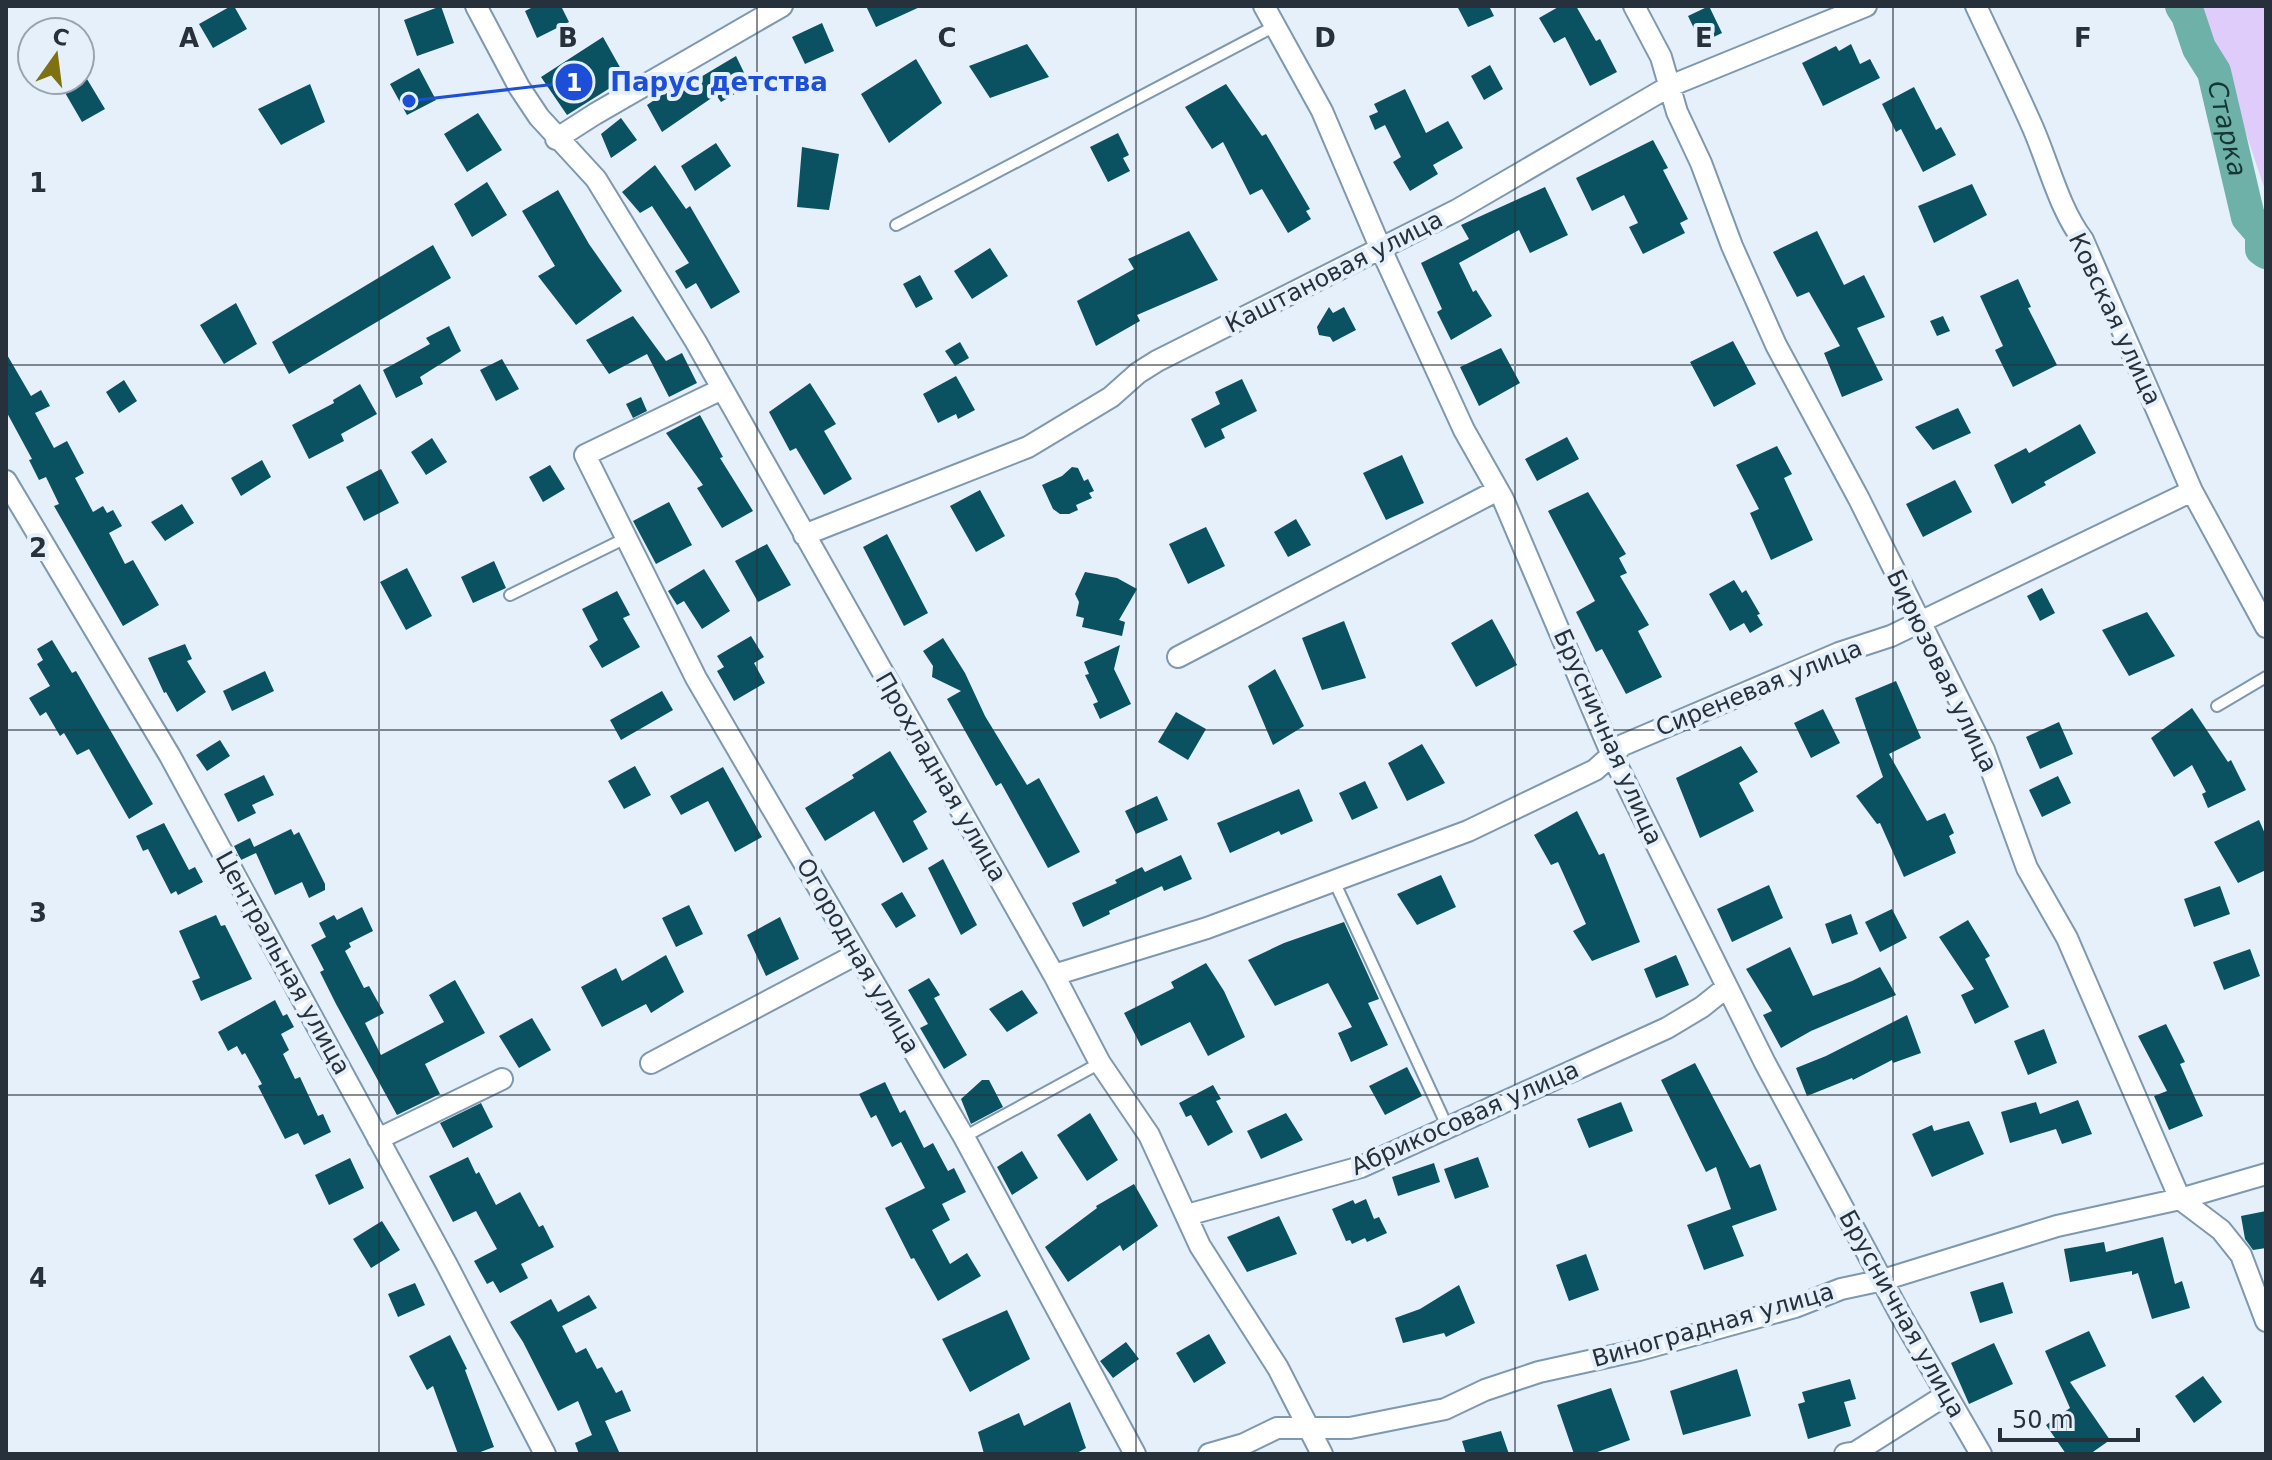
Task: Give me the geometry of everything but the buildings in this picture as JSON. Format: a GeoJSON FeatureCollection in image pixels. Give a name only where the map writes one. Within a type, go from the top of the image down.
{"type":"FeatureCollection","features":[{"type":"Feature","properties":{"kind":"street"},"geometry":{"type":"LineString","coordinates":[[476,6],[519,87],[556,139],[782,6]]}},
{"type":"Feature","properties":{"kind":"street","name":"Брусничная улица"},"geometry":{"type":"LineString","coordinates":[[1264,6],[1322,111],[1464,430],[1498,490],[1612,755],[1765,1063],[1981,1454]]}},
{"type":"Feature","properties":{"kind":"street","name":"Бирюзовая улица"},"geometry":{"type":"LineString","coordinates":[[1634,6],[1661,57],[1677,112],[1776,345],[1859,499],[1984,750],[2027,868],[2067,938],[2180,1199],[2221,1230],[2241,1255],[2266,1321]]}},
{"type":"Feature","properties":{"kind":"street","name":"Каштановая улица"},"geometry":{"type":"LineString","coordinates":[[804,535],[1028,447],[1111,397],[1157,361],[1457,210],[1670,86],[1866,6]]}},
{"type":"Feature","properties":{"kind":"street","name":"Ковская улица"},"geometry":{"type":"LineString","coordinates":[[1976,6],[2032,126],[2068,219],[2083,240],[2192,491],[2266,627]]}},
{"type":"Feature","properties":{"kind":"street","name":"Прохладная улица"},"geometry":{"type":"LineString","coordinates":[[556,139],[596,179],[689,329],[1054,975],[1100,1063],[1149,1135],[1200,1246],[1278,1368],[1322,1454]]}},
{"type":"Feature","properties":{"kind":"street","name":"Огородная улица"},"geometry":{"type":"LineString","coordinates":[[722,389],[585,455],[696,678],[964,1137],[1135,1454]]}},
{"type":"Feature","properties":{"kind":"street","name":"Центральная улица"},"geometry":{"type":"LineString","coordinates":[[6,481],[170,756],[545,1454]]}},
{"type":"Feature","properties":{"kind":"street"},"geometry":{"type":"LineString","coordinates":[[1178,657],[1498,490]]}},
{"type":"Feature","properties":{"kind":"street","name":"Сиреневая улица"},"geometry":{"type":"LineString","coordinates":[[1054,975],[1207,928],[1468,831],[1595,770],[1623,745],[1839,653],[1891,636],[2192,491]]}},
{"type":"Feature","properties":{"kind":"street"},"geometry":{"type":"LineString","coordinates":[[651,1063],[857,954]]}},
{"type":"Feature","properties":{"kind":"street","name":"Абрикосовая улица"},"geometry":{"type":"LineString","coordinates":[[1187,1215],[1361,1167],[1667,1028],[1702,1007],[1727,987]]}},
{"type":"Feature","properties":{"kind":"street"},"geometry":{"type":"LineString","coordinates":[[378,1139],[502,1079]]}},
{"type":"Feature","properties":{"kind":"street","name":"Виноградная улица"},"geometry":{"type":"LineString","coordinates":[[1209,1454],[1244,1444],[1277,1428],[1350,1428],[1445,1409],[1485,1390],[1539,1372],[1639,1350],[1795,1307],[1841,1289],[1883,1280],[2057,1226],[2180,1199],[2266,1174]]}},
{"type":"Feature","properties":{"kind":"street"},"geometry":{"type":"LineString","coordinates":[[1845,1454],[1856,1452],[1946,1395]]}},
{"type":"Feature","properties":{"kind":"lane"},"geometry":{"type":"LineString","coordinates":[[896,225],[1275,26]]}},
{"type":"Feature","properties":{"kind":"lane"},"geometry":{"type":"LineString","coordinates":[[510,595],[626,538]]}},
{"type":"Feature","properties":{"kind":"lane"},"geometry":{"type":"LineString","coordinates":[[2217,706],[2266,677]]}},
{"type":"Feature","properties":{"kind":"lane"},"geometry":{"type":"LineString","coordinates":[[1334,881],[1448,1128]]}},
{"type":"Feature","properties":{"kind":"lane"},"geometry":{"type":"LineString","coordinates":[[964,1137],[1100,1063]]}},
{"type":"Feature","properties":{"kind":"shaded area"},"geometry":{"type":"Polygon","coordinates":[[[2193,6],[2266,6],[2266,193],[2222,62],[2193,6]]]}},
{"type":"Feature","properties":{"kind":"waterway","name":"Старка"},"geometry":{"type":"LineString","coordinates":[[2182,6],[2199,48],[2214,72],[2248,217],[2262,233],[2262,249],[2266,252]]}},
{"type":"Feature","properties":{"kind":"place","name":"Парус детства"},"geometry":{"type":"Point","coordinates":[409,101]}}]}
